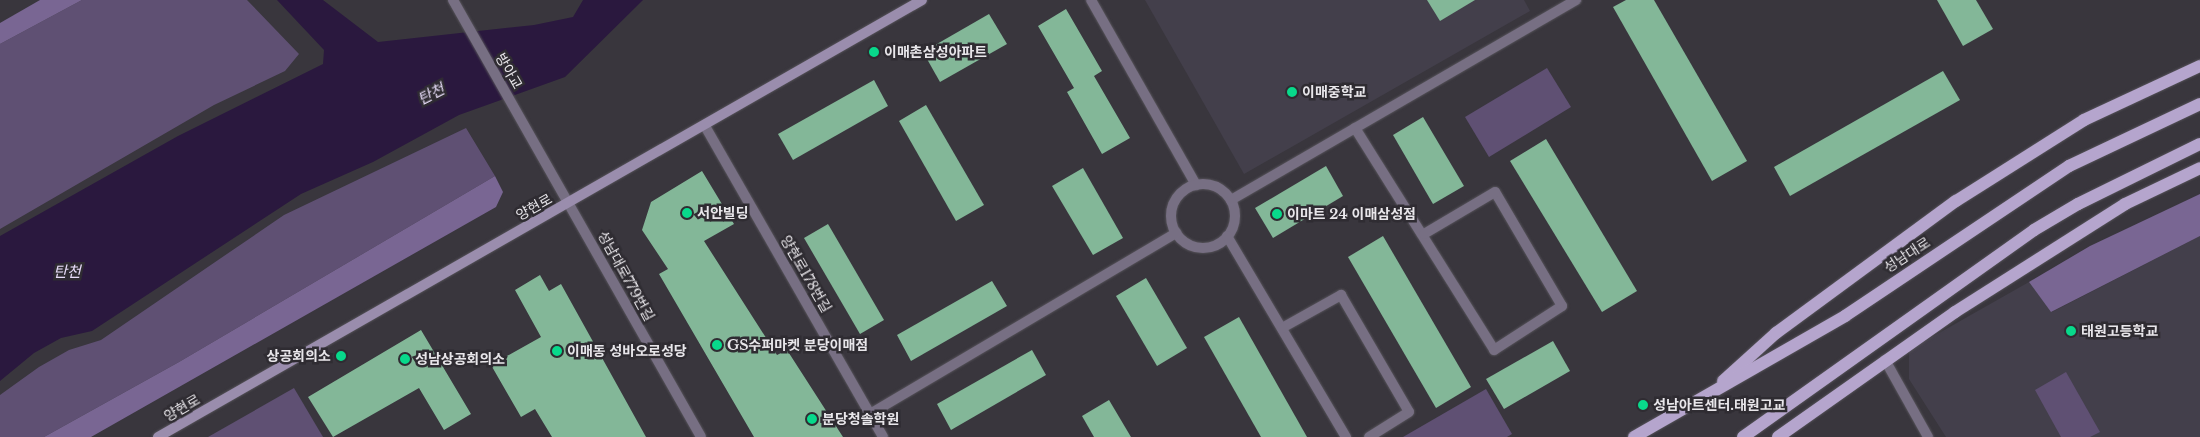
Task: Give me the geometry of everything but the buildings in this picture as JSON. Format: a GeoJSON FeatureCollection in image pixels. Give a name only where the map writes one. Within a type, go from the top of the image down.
{"type":"FeatureCollection","features":[{"type":"Feature","properties":{"kind":"main road","name":"양현로"},"geometry":{"type":"LineString","coordinates":[[158,437],[705,126],[922,0]]}},
{"type":"Feature","properties":{"kind":"main road"},"geometry":{"type":"LineString","coordinates":[[1710,393],[1776,333],[1956,201],[2084,120],[2200,66]]}},
{"type":"Feature","properties":{"kind":"main road","name":"성남대로"},"geometry":{"type":"LineString","coordinates":[[1634,437],[1845,316],[2070,166],[2200,104]]}},
{"type":"Feature","properties":{"kind":"main road"},"geometry":{"type":"LineString","coordinates":[[1743,437],[2034,230],[2078,204],[2200,144]]}},
{"type":"Feature","properties":{"kind":"main road"},"geometry":{"type":"LineString","coordinates":[[1778,437],[1885,360],[2125,204],[2200,168]]}},
{"type":"Feature","properties":{"kind":"street","name":"방아교"},"geometry":{"type":"LineString","coordinates":[[453,0],[541,155]]}},
{"type":"Feature","properties":{"kind":"street"},"geometry":{"type":"LineString","coordinates":[[1091,0],[1196,185]]}},
{"type":"Feature","properties":{"kind":"street"},"geometry":{"type":"LineString","coordinates":[[1231,200],[1576,0]]}},
{"type":"Feature","properties":{"kind":"street","name":"양현로178번길"},"geometry":{"type":"LineString","coordinates":[[705,126],[883,437]]}},
{"type":"Feature","properties":{"kind":"street"},"geometry":{"type":"LineString","coordinates":[[1355,128],[1424,234],[1494,350],[1562,306],[1495,192],[1424,234]]}},
{"type":"Feature","properties":{"kind":"street","name":"성남대로779번길"},"geometry":{"type":"LineString","coordinates":[[541,155],[570,202],[701,437]]}},
{"type":"Feature","properties":{"kind":"street"},"geometry":{"type":"LineString","coordinates":[[1196,185],[1216,186],[1231,200],[1235,222],[1227,236],[1215,246],[1193,247],[1176,233],[1171,219],[1173,204],[1186,188],[1196,185]]}},
{"type":"Feature","properties":{"kind":"street"},"geometry":{"type":"LineString","coordinates":[[870,414],[1176,233]]}},
{"type":"Feature","properties":{"kind":"street"},"geometry":{"type":"LineString","coordinates":[[1227,236],[1346,437]]}},
{"type":"Feature","properties":{"kind":"street"},"geometry":{"type":"LineString","coordinates":[[1282,328],[1340,295],[1409,412],[1368,437]]}},
{"type":"Feature","properties":{"kind":"street"},"geometry":{"type":"LineString","coordinates":[[1885,360],[1928,437]]}},
{"type":"Feature","properties":{"kind":"shaded area"},"geometry":{"type":"Polygon","coordinates":[[[40,0],[82,0],[0,44],[0,23],[40,0]]]}},
{"type":"Feature","properties":{"kind":"shaded area"},"geometry":{"type":"Polygon","coordinates":[[[82,0],[247,0],[299,54],[285,71],[214,105],[0,229],[0,44],[82,0]]]}},
{"type":"Feature","properties":{"kind":"shaded area","name":"이매중학교"},"geometry":{"type":"Polygon","coordinates":[[[1145,0],[1524,0],[1530,11],[1244,174],[1145,0]]]}},
{"type":"Feature","properties":{"kind":"shaded area"},"geometry":{"type":"Polygon","coordinates":[[[1547,68],[1571,107],[1489,157],[1465,117],[1547,68]]]}},
{"type":"Feature","properties":{"kind":"shaded area"},"geometry":{"type":"Polygon","coordinates":[[[466,128],[495,176],[179,362],[44,437],[0,437],[0,395],[39,367],[69,350],[101,340],[284,215],[466,128]]]}},
{"type":"Feature","properties":{"kind":"shaded area"},"geometry":{"type":"Polygon","coordinates":[[[495,176],[503,192],[496,207],[91,437],[44,437],[179,362],[495,176]]]}},
{"type":"Feature","properties":{"kind":"shaded area"},"geometry":{"type":"Polygon","coordinates":[[[2200,194],[2200,236],[2051,312],[2029,282],[2090,246],[2200,194]]]}},
{"type":"Feature","properties":{"kind":"shaded area","name":"태원고등학교"},"geometry":{"type":"Polygon","coordinates":[[[2200,236],[2200,437],[1946,437],[1909,379],[1909,350],[2029,282],[2052,312],[2200,236]]]}},
{"type":"Feature","properties":{"kind":"shaded area"},"geometry":{"type":"Polygon","coordinates":[[[2066,372],[2100,432],[2090,437],[2061,437],[2035,390],[2066,372]]]}},
{"type":"Feature","properties":{"kind":"shaded area"},"geometry":{"type":"Polygon","coordinates":[[[294,388],[323,437],[208,437],[294,388]]]}},
{"type":"Feature","properties":{"kind":"shaded area"},"geometry":{"type":"Polygon","coordinates":[[[1486,389],[1512,434],[1507,437],[1403,437],[1486,389]]]}},
{"type":"Feature","properties":{"kind":"water","name":"탄천"},"geometry":{"type":"Polygon","coordinates":[[[277,0],[323,0],[378,42],[534,25],[573,17],[583,0],[643,0],[565,77],[459,115],[373,162],[301,194],[92,331],[61,338],[34,353],[0,381],[0,236],[178,136],[323,64],[324,50],[277,0]]]}},
{"type":"Feature","properties":{"kind":"place","name":"이매촌삼성아파트"},"geometry":{"type":"Point","coordinates":[874,52]}},
{"type":"Feature","properties":{"kind":"place","name":"이매중학교"},"geometry":{"type":"Point","coordinates":[1292,92]}},
{"type":"Feature","properties":{"kind":"place","name":"서안빌딩"},"geometry":{"type":"Point","coordinates":[687,213]}},
{"type":"Feature","properties":{"kind":"place","name":"이마트 24 이매삼성점"},"geometry":{"type":"Point","coordinates":[1277,214]}},
{"type":"Feature","properties":{"kind":"place","name":"태원고등학교"},"geometry":{"type":"Point","coordinates":[2071,331]}},
{"type":"Feature","properties":{"kind":"place","name":"GS수퍼마켓 분당이매점"},"geometry":{"type":"Point","coordinates":[717,345]}},
{"type":"Feature","properties":{"kind":"place","name":"이매동 성바오로성당"},"geometry":{"type":"Point","coordinates":[557,351]}},
{"type":"Feature","properties":{"kind":"place","name":"상공회의소"},"geometry":{"type":"Point","coordinates":[341,356]}},
{"type":"Feature","properties":{"kind":"place","name":"성남상공회의소"},"geometry":{"type":"Point","coordinates":[405,359]}},
{"type":"Feature","properties":{"kind":"place","name":"성남아트센터.태원고교"},"geometry":{"type":"Point","coordinates":[1643,405]}},
{"type":"Feature","properties":{"kind":"place","name":"분당청솔학원"},"geometry":{"type":"Point","coordinates":[812,419]}}]}
